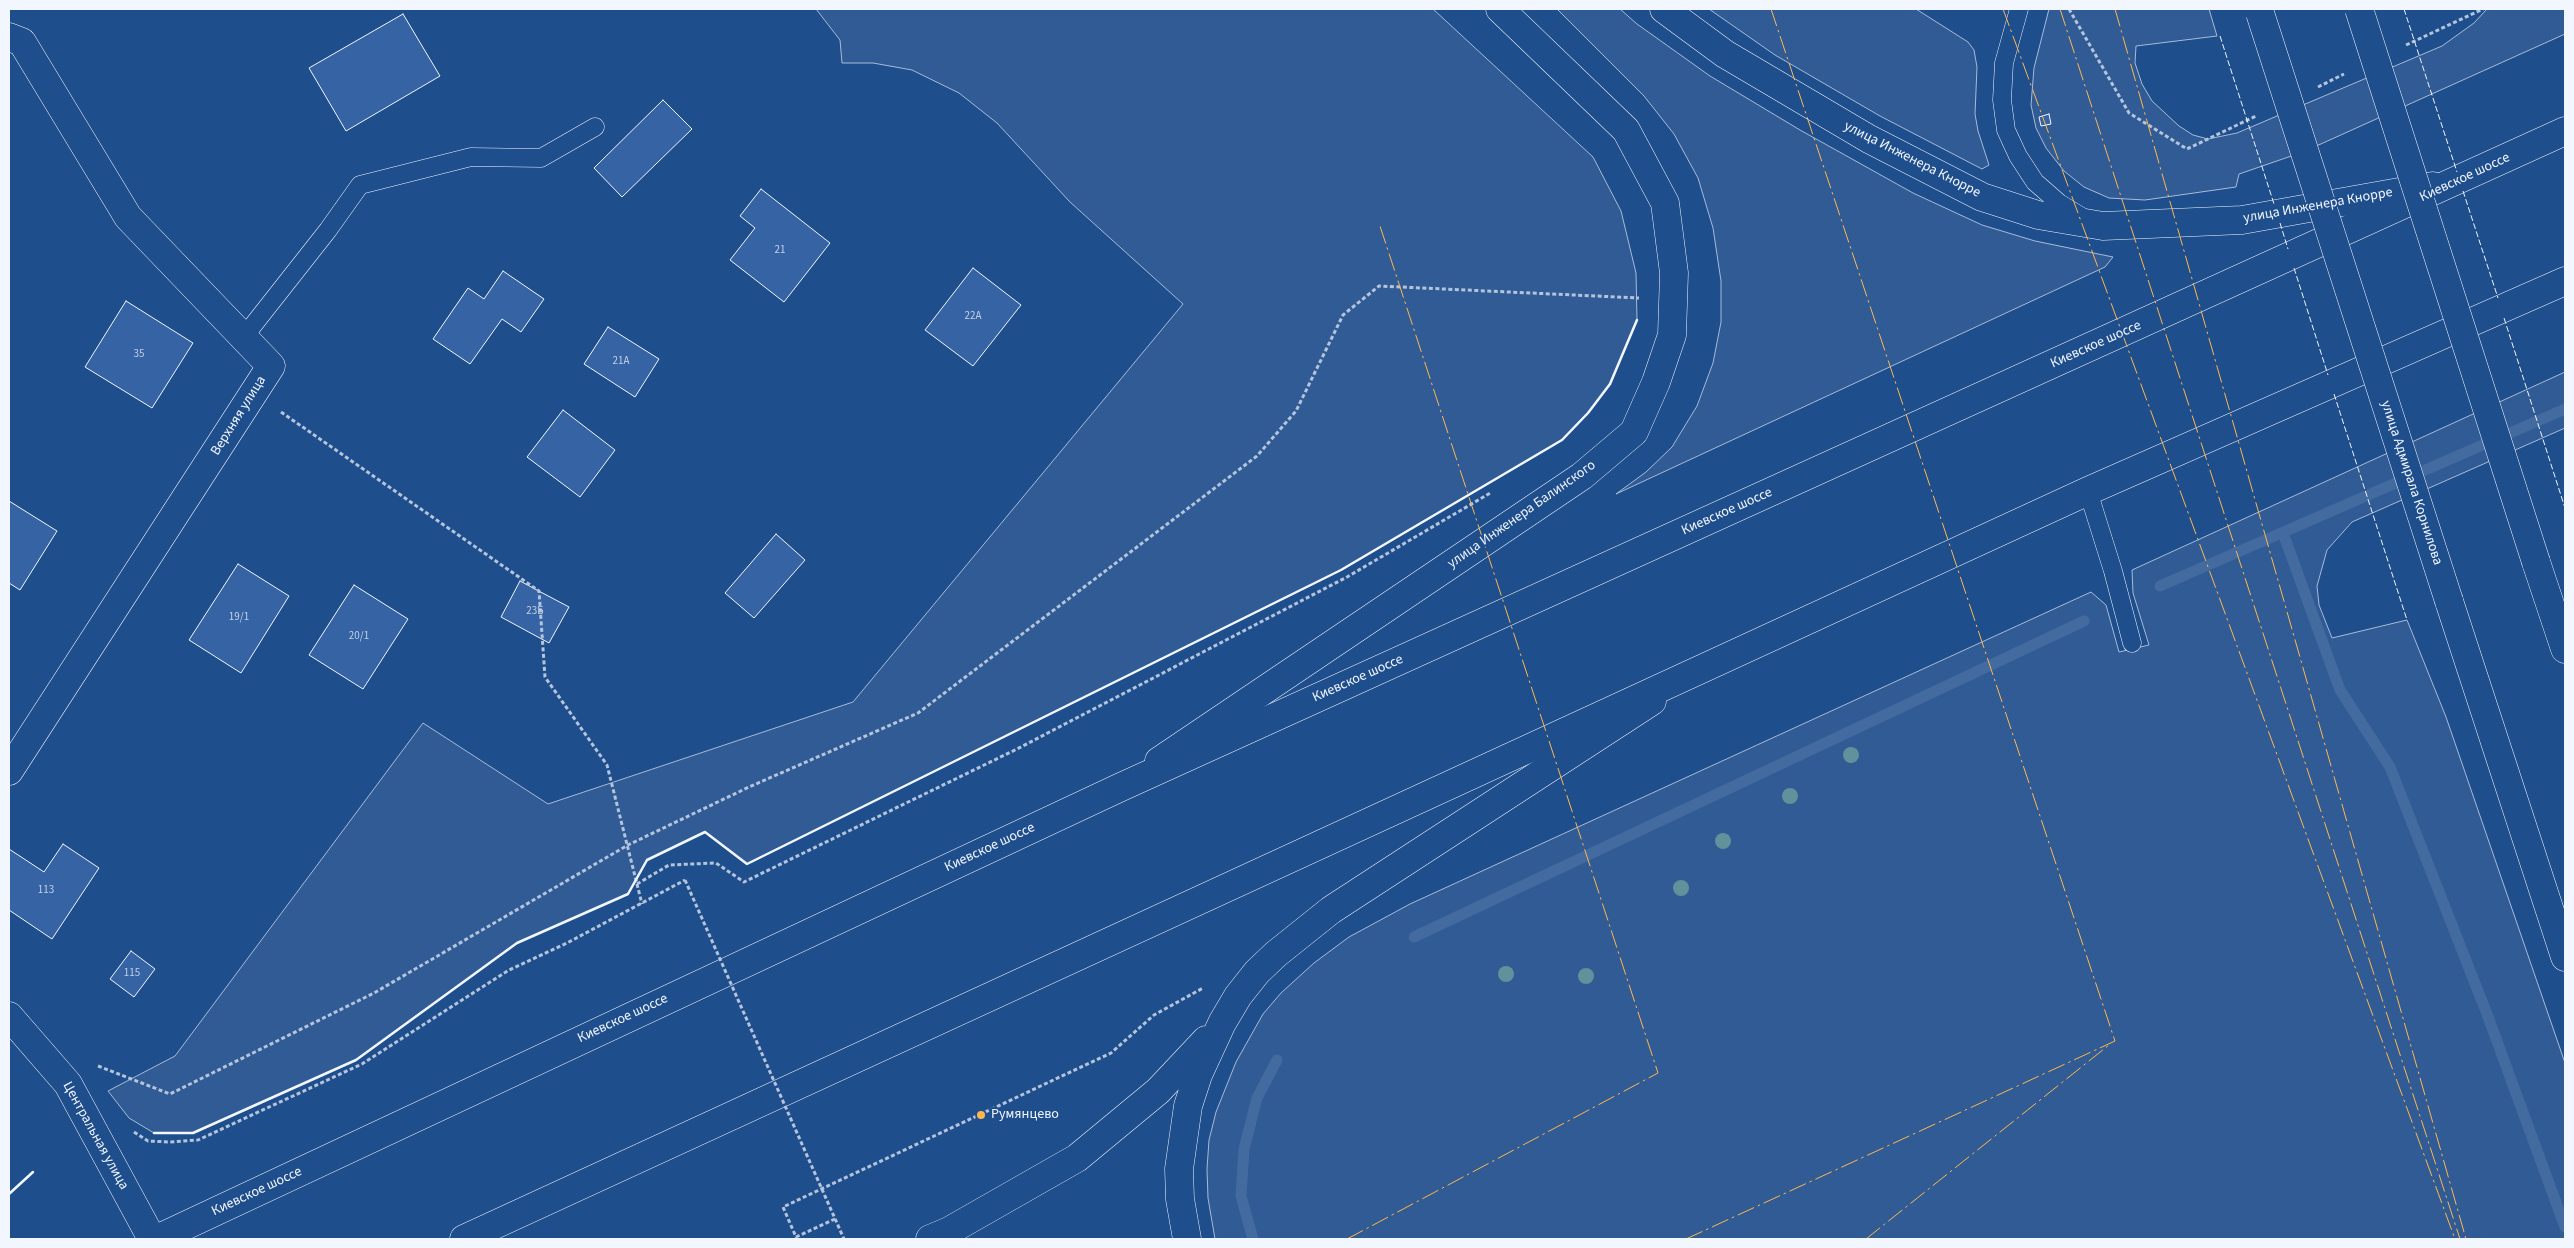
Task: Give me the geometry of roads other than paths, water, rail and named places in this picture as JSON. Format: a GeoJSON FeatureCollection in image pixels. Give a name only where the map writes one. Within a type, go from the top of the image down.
{"type":"FeatureCollection","features":[{"type":"Feature","properties":{"kind":"main road","name":"улица Инженера Балинского"},"geometry":{"type":"LineString","coordinates":[[1121,787],[1582,476],[1634,432],[1656,382],[1672,335],[1674,272],[1665,203],[1626,130],[1500,9]]}},
{"type":"Feature","properties":{"kind":"main road","name":"улица Инженера Кнорре"},"geometry":{"type":"LineString","coordinates":[[1664,9],[1725,54],[1761,77],[1924,169],[1982,197],[2038,215],[2103,226],[2242,220],[2457,182]]}},
{"type":"Feature","properties":{"kind":"main road"},"geometry":{"type":"LineString","coordinates":[[2359,9],[2565,649]]}},
{"type":"Feature","properties":{"kind":"main road","name":"улица Адмирала Корнилова"},"geometry":{"type":"LineString","coordinates":[[2260,11],[2565,957]]}},
{"type":"Feature","properties":{"kind":"main road","name":"Верхняя улица"},"geometry":{"type":"LineString","coordinates":[[9,37],[22,42],[128,217],[271,366],[9,771]]}},
{"type":"Feature","properties":{"kind":"main road","name":"Киевское шоссе"},"geometry":{"type":"LineString","coordinates":[[157,1239],[1121,787],[2457,182],[2565,131]]}},
{"type":"Feature","properties":{"kind":"main road"},"geometry":{"type":"LineString","coordinates":[[464,1239],[1691,676],[2088,491],[2565,281]]}},
{"type":"Feature","properties":{"kind":"main road"},"geometry":{"type":"LineString","coordinates":[[1187,1239],[1180,1199],[1179,1169],[1188,1106],[1198,1075],[1222,1023],[1238,996],[1257,972],[1276,954],[1331,910],[1691,676]]}},
{"type":"Feature","properties":{"kind":"main road","name":"Центральная улица"},"geometry":{"type":"LineString","coordinates":[[9,1016],[68,1084],[152,1239]]}},
{"type":"Feature","properties":{"kind":"main road"},"geometry":{"type":"LineString","coordinates":[[930,1239],[950,1231],[1077,1158],[1158,1091],[1222,1023]]}},
{"type":"Feature","properties":{"kind":"lane"},"geometry":{"type":"LineString","coordinates":[[2019,9],[2004,63],[2002,100],[2006,130],[2018,156],[2035,182],[2059,203],[2080,217],[2103,226]]}},
{"type":"Feature","properties":{"kind":"lane"},"geometry":{"type":"LineString","coordinates":[[243,338],[328,230],[360,185],[471,157],[541,158],[595,127]]}},
{"type":"Feature","properties":{"kind":"lane"},"geometry":{"type":"LineString","coordinates":[[2088,491],[2113,571],[2132,643]]}},
{"type":"Feature","properties":{"kind":"waterway"},"geometry":{"type":"LineString","coordinates":[[2160,586],[2565,409]]}},
{"type":"Feature","properties":{"kind":"waterway"},"geometry":{"type":"LineString","coordinates":[[2283,533],[2340,690],[2390,767],[2487,1014],[2565,1227]]}},
{"type":"Feature","properties":{"kind":"waterway"},"geometry":{"type":"LineString","coordinates":[[1414,937],[2084,621]]}},
{"type":"Feature","properties":{"kind":"waterway"},"geometry":{"type":"LineString","coordinates":[[1253,1239],[1241,1196],[1244,1149],[1257,1098],[1277,1060]]}},
{"type":"Feature","properties":{"kind":"place","name":"Румянцево"},"geometry":{"type":"Point","coordinates":[981,1115]}}]}
